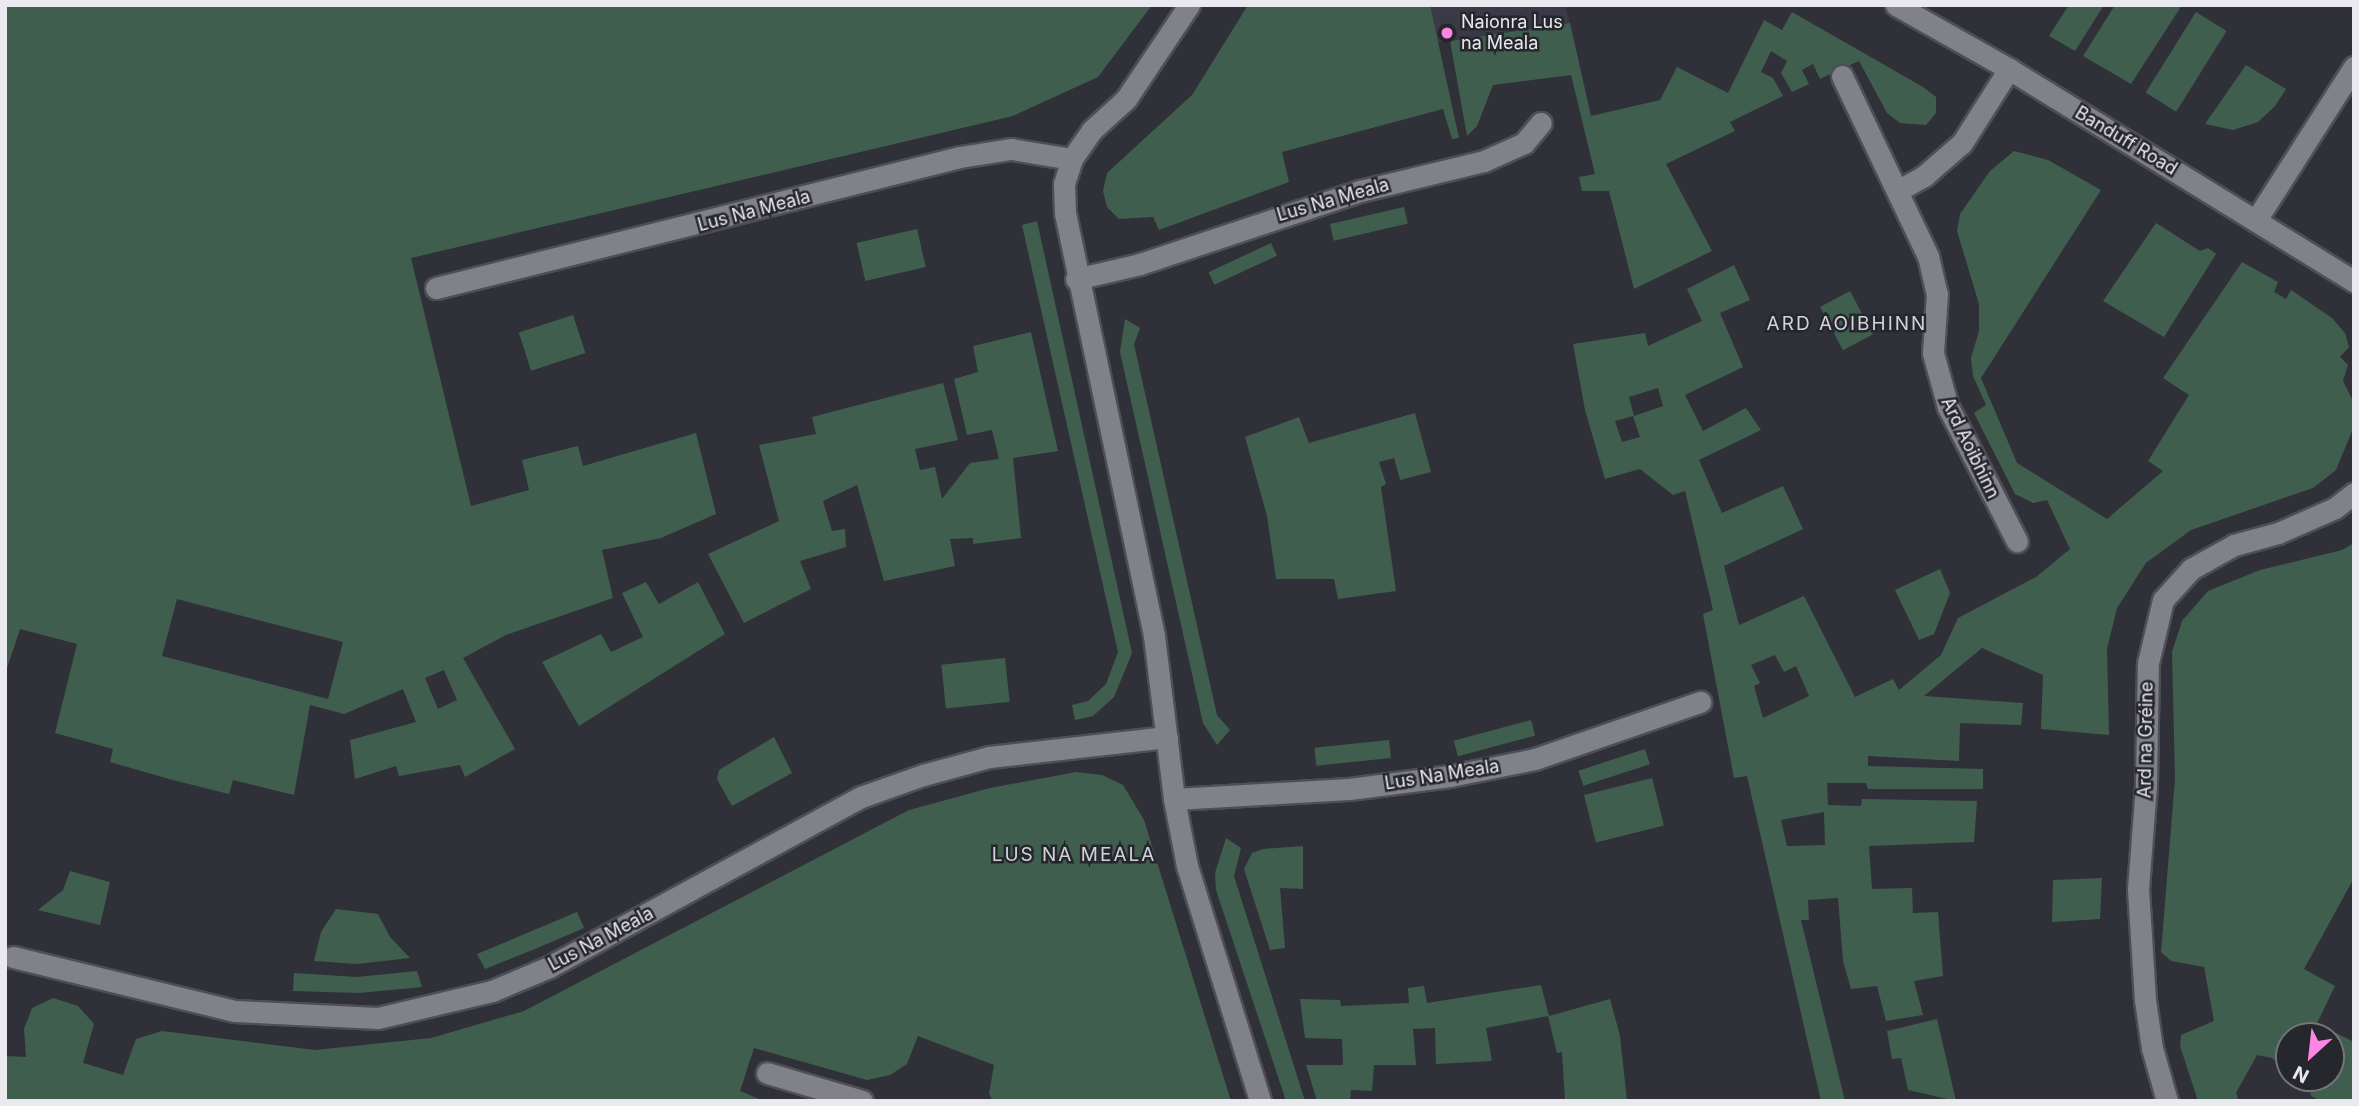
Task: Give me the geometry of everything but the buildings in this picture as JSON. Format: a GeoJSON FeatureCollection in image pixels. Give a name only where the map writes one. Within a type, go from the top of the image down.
{"type":"FeatureCollection","features":[{"type":"Feature","properties":{"kind":"street"},"geometry":{"type":"LineString","coordinates":[[1189,5],[1126,99],[1092,130],[1072,159],[1064,184],[1076,279],[1154,636],[1174,799],[1208,943],[1260,1101]]}},
{"type":"Feature","properties":{"kind":"street","name":"Banduff Road"},"geometry":{"type":"LineString","coordinates":[[1896,5],[2010,69],[2354,281]]}},
{"type":"Feature","properties":{"kind":"street"},"geometry":{"type":"LineString","coordinates":[[2256,220],[2354,67]]}},
{"type":"Feature","properties":{"kind":"street"},"geometry":{"type":"LineString","coordinates":[[1899,190],[1924,176],[1962,143],[2010,69]]}},
{"type":"Feature","properties":{"kind":"street","name":"Ard Aoibhinn"},"geometry":{"type":"LineString","coordinates":[[1842,76],[1899,190],[1928,256],[1937,294],[1933,353],[1938,378],[2017,541]]}},
{"type":"Feature","properties":{"kind":"street","name":"Lus Na Meala"},"geometry":{"type":"LineString","coordinates":[[1076,279],[1140,264],[1360,191],[1484,161],[1524,143],[1541,123]]}},
{"type":"Feature","properties":{"kind":"street","name":"Lus Na Meala"},"geometry":{"type":"LineString","coordinates":[[436,288],[960,158],[1011,149],[1072,159]]}},
{"type":"Feature","properties":{"kind":"street","name":"Ard na Gréine"},"geometry":{"type":"LineString","coordinates":[[2167,1101],[2152,1048],[2145,1000],[2138,889],[2146,785],[2148,663],[2163,600],[2192,569],[2234,545],[2278,533],[2335,508],[2354,493]]}},
{"type":"Feature","properties":{"kind":"street","name":"Lus Na Meala"},"geometry":{"type":"LineString","coordinates":[[1174,799],[1349,789],[1450,776],[1535,759],[1700,702]]}},
{"type":"Feature","properties":{"kind":"street","name":"Lus Na Meala"},"geometry":{"type":"LineString","coordinates":[[13,957],[235,1011],[378,1018],[492,991],[549,967],[861,797],[923,775],[989,757],[1167,737]]}},
{"type":"Feature","properties":{"kind":"street"},"geometry":{"type":"LineString","coordinates":[[767,1073],[862,1101]]}},
{"type":"Feature","properties":{"kind":"shaded area","name":"Naionra Lus na Meala"},"geometry":{"type":"Polygon","coordinates":[[[1388,5],[1565,5],[1570,23],[1395,49],[1388,5]]]}},
{"type":"Feature","properties":{"kind":"green space"},"geometry":{"type":"Polygon","coordinates":[[[5,5],[1152,5],[1098,77],[1013,116],[411,258],[471,506],[529,490],[522,460],[578,446],[583,466],[696,433],[716,514],[661,538],[602,550],[613,598],[506,635],[463,658],[515,749],[465,777],[460,765],[399,776],[396,766],[355,779],[350,740],[416,722],[403,689],[344,714],[310,705],[294,795],[233,780],[229,794],[110,762],[113,749],[55,733],[77,644],[20,629],[5,674],[5,5]],[[177,599],[162,656],[328,699],[343,642],[177,599]],[[444,670],[425,678],[438,709],[457,700],[444,670]]]}},
{"type":"Feature","properties":{"kind":"green space"},"geometry":{"type":"Polygon","coordinates":[[[1248,5],[1430,5],[1459,138],[1452,139],[1443,109],[1282,152],[1289,182],[1159,230],[1153,217],[1119,219],[1107,207],[1103,191],[1107,173],[1192,95],[1248,5]]]}},
{"type":"Feature","properties":{"kind":"green space"},"geometry":{"type":"Polygon","coordinates":[[[2069,5],[2104,5],[2075,51],[2049,36],[2069,5]]]}},
{"type":"Feature","properties":{"kind":"green space"},"geometry":{"type":"Polygon","coordinates":[[[2115,5],[2182,5],[2131,84],[2083,56],[2115,5]]]}},
{"type":"Feature","properties":{"kind":"green space"},"geometry":{"type":"Polygon","coordinates":[[[1792,12],[1923,87],[1936,97],[1936,113],[1926,125],[1900,123],[1887,113],[1859,61],[1820,79],[1813,64],[1802,70],[1809,84],[1792,92],[1781,73],[1787,61],[1771,51],[1761,72],[1773,78],[1783,96],[1730,122],[1735,131],[1666,164],[1712,251],[1634,289],[1609,191],[1582,191],[1579,177],[1595,174],[1571,75],[1493,85],[1477,126],[1467,136],[1450,41],[1570,23],[1591,116],[1660,100],[1677,67],[1728,93],[1764,20],[1782,30],[1792,12]]]}},
{"type":"Feature","properties":{"kind":"green space"},"geometry":{"type":"Polygon","coordinates":[[[2196,12],[2227,31],[2176,112],[2146,93],[2196,12]]]}},
{"type":"Feature","properties":{"kind":"green space"},"geometry":{"type":"Polygon","coordinates":[[[2246,65],[2286,89],[2275,106],[2258,122],[2233,130],[2205,124],[2246,65]]]}},
{"type":"Feature","properties":{"kind":"green space"},"geometry":{"type":"Polygon","coordinates":[[[2014,151],[2048,160],[2101,190],[1981,378],[2017,463],[2107,519],[2163,471],[2148,461],[2189,395],[2163,378],[2242,262],[2278,282],[2274,292],[2286,299],[2291,290],[2332,318],[2345,333],[2349,347],[2340,357],[2348,365],[2343,381],[2352,399],[2352,431],[2336,470],[2313,488],[2191,530],[2146,563],[2117,608],[2107,649],[2109,735],[2041,729],[2043,675],[1982,648],[1924,696],[2023,703],[2021,725],[1960,723],[1959,761],[1868,756],[1868,766],[1983,769],[1983,789],[1868,789],[1866,783],[1827,783],[1828,805],[1861,806],[1862,799],[1977,801],[1974,842],[1869,846],[1872,889],[1912,888],[1913,913],[1938,912],[1943,976],[1914,981],[1923,1015],[1886,1021],[1877,986],[1851,989],[1843,961],[1838,898],[1808,900],[1809,920],[1801,920],[1845,1101],[1821,1101],[1747,776],[1734,778],[1703,614],[1713,610],[1685,491],[1673,495],[1640,469],[1605,479],[1585,410],[1573,344],[1645,333],[1648,346],[1702,321],[1687,289],[1734,265],[1750,300],[1720,313],[1743,367],[1685,395],[1703,431],[1746,408],[1761,430],[1699,460],[1722,513],[1783,486],[1803,529],[1724,566],[1739,625],[1804,596],[1855,697],[1893,679],[1899,690],[1941,655],[1958,618],[2036,577],[2070,549],[2047,500],[2033,503],[2015,494],[1974,413],[1986,405],[1973,376],[1971,358],[1979,331],[1979,304],[1957,231],[1960,214],[1990,171],[2014,151]],[[1658,388],[1629,397],[1634,416],[1663,406],[1658,388]],[[1633,416],[1615,421],[1622,442],[1640,437],[1633,416]],[[1775,655],[1751,665],[1760,683],[1754,686],[1763,718],[1809,696],[1796,666],[1784,672],[1775,655]],[[1824,812],[1781,820],[1787,846],[1825,845],[1824,812]]]}},
{"type":"Feature","properties":{"kind":"green space"},"geometry":{"type":"Polygon","coordinates":[[[1404,207],[1408,224],[1334,241],[1330,224],[1404,207]]]}},
{"type":"Feature","properties":{"kind":"green space"},"geometry":{"type":"Polygon","coordinates":[[[1037,221],[1132,653],[1114,697],[1093,716],[1075,720],[1072,705],[1088,701],[1106,684],[1118,652],[1022,225],[1037,221]]]}},
{"type":"Feature","properties":{"kind":"green space"},"geometry":{"type":"Polygon","coordinates":[[[2156,223],[2200,251],[2208,248],[2216,254],[2164,337],[2103,301],[2156,223]]]}},
{"type":"Feature","properties":{"kind":"green space"},"geometry":{"type":"Polygon","coordinates":[[[917,229],[926,267],[865,281],[857,243],[917,229]]]}},
{"type":"Feature","properties":{"kind":"green space"},"geometry":{"type":"Polygon","coordinates":[[[1271,243],[1277,256],[1214,285],[1208,272],[1271,243]]]}},
{"type":"Feature","properties":{"kind":"green space"},"geometry":{"type":"Polygon","coordinates":[[[1850,291],[1873,334],[1843,350],[1820,307],[1850,291]]]}},
{"type":"Feature","properties":{"kind":"green space"},"geometry":{"type":"Polygon","coordinates":[[[573,315],[585,353],[531,371],[519,333],[573,315]]]}},
{"type":"Feature","properties":{"kind":"green space"},"geometry":{"type":"Polygon","coordinates":[[[1125,319],[1140,328],[1134,344],[1217,715],[1230,730],[1217,745],[1203,723],[1120,352],[1125,319]]]}},
{"type":"Feature","properties":{"kind":"green space"},"geometry":{"type":"Polygon","coordinates":[[[1031,332],[1058,451],[1013,458],[1021,538],[973,544],[973,538],[950,539],[955,566],[884,581],[857,485],[823,501],[832,531],[845,529],[846,547],[800,561],[811,589],[744,623],[708,554],[779,521],[759,445],[816,434],[812,417],[943,383],[958,440],[915,449],[920,470],[935,467],[942,499],[970,463],[999,459],[992,430],[967,435],[954,379],[978,372],[973,346],[1031,332]]]}},
{"type":"Feature","properties":{"kind":"green space"},"geometry":{"type":"Polygon","coordinates":[[[1415,413],[1431,472],[1400,480],[1394,458],[1379,462],[1386,484],[1381,487],[1396,591],[1338,599],[1334,579],[1276,579],[1267,516],[1245,437],[1299,417],[1309,443],[1415,413]]]}},
{"type":"Feature","properties":{"kind":"green space"},"geometry":{"type":"Polygon","coordinates":[[[2354,543],[2354,878],[2304,969],[2335,986],[2318,1022],[2275,1022],[2275,1061],[2257,1055],[2236,1093],[2239,1101],[2198,1101],[2180,1046],[2181,1035],[2214,1021],[2204,967],[2171,961],[2161,952],[2175,779],[2172,652],[2182,621],[2208,591],[2260,570],[2342,550],[2354,543]]]}},
{"type":"Feature","properties":{"kind":"green space"},"geometry":{"type":"Polygon","coordinates":[[[1940,569],[1950,593],[1934,634],[1919,640],[1895,590],[1940,569]]]}},
{"type":"Feature","properties":{"kind":"green space"},"geometry":{"type":"Polygon","coordinates":[[[646,582],[659,604],[698,582],[725,634],[579,726],[542,662],[601,634],[611,652],[643,637],[622,593],[646,582]]]}},
{"type":"Feature","properties":{"kind":"green space"},"geometry":{"type":"Polygon","coordinates":[[[1005,658],[1010,702],[946,708],[941,665],[1005,658]]]}},
{"type":"Feature","properties":{"kind":"green space"},"geometry":{"type":"Polygon","coordinates":[[[1531,720],[1535,735],[1458,756],[1454,741],[1531,720]]]}},
{"type":"Feature","properties":{"kind":"green space"},"geometry":{"type":"Polygon","coordinates":[[[774,737],[792,773],[732,806],[717,779],[719,770],[774,737]]]}},
{"type":"Feature","properties":{"kind":"green space"},"geometry":{"type":"Polygon","coordinates":[[[1389,740],[1391,758],[1316,766],[1314,748],[1389,740]]]}},
{"type":"Feature","properties":{"kind":"green space"},"geometry":{"type":"Polygon","coordinates":[[[1645,749],[1650,764],[1583,786],[1578,771],[1645,749]]]}},
{"type":"Feature","properties":{"kind":"green space"},"geometry":{"type":"Polygon","coordinates":[[[1076,772],[1102,775],[1123,785],[1144,820],[1231,1101],[993,1101],[989,1094],[994,1065],[918,1036],[907,1064],[890,1075],[867,1080],[754,1048],[740,1091],[764,1101],[5,1101],[5,1056],[26,1057],[24,1029],[32,1008],[53,998],[78,1006],[94,1024],[83,1063],[123,1075],[136,1039],[162,1031],[315,1050],[431,1038],[524,1011],[909,810],[990,788],[1076,772]]]}},
{"type":"Feature","properties":{"kind":"green space"},"geometry":{"type":"Polygon","coordinates":[[[1652,778],[1664,826],[1596,842],[1584,795],[1652,778]]]}},
{"type":"Feature","properties":{"kind":"green space"},"geometry":{"type":"Polygon","coordinates":[[[1226,838],[1241,848],[1234,876],[1305,1101],[1286,1101],[1216,890],[1215,873],[1226,838]]]}},
{"type":"Feature","properties":{"kind":"green space"},"geometry":{"type":"Polygon","coordinates":[[[1303,846],[1303,889],[1280,888],[1285,948],[1270,950],[1244,869],[1252,853],[1263,849],[1303,846]]]}},
{"type":"Feature","properties":{"kind":"green space"},"geometry":{"type":"Polygon","coordinates":[[[70,871],[110,882],[100,925],[38,910],[63,890],[70,871]]]}},
{"type":"Feature","properties":{"kind":"green space"},"geometry":{"type":"Polygon","coordinates":[[[2102,878],[2100,919],[2052,922],[2053,880],[2102,878]]]}},
{"type":"Feature","properties":{"kind":"green space"},"geometry":{"type":"Polygon","coordinates":[[[336,909],[378,914],[390,937],[410,958],[357,964],[314,961],[321,932],[336,909]]]}},
{"type":"Feature","properties":{"kind":"green space"},"geometry":{"type":"Polygon","coordinates":[[[577,912],[584,928],[535,949],[485,969],[477,954],[577,912]]]}},
{"type":"Feature","properties":{"kind":"green space"},"geometry":{"type":"Polygon","coordinates":[[[417,971],[422,987],[359,993],[293,991],[294,973],[357,977],[417,971]]]}},
{"type":"Feature","properties":{"kind":"green space"},"geometry":{"type":"Polygon","coordinates":[[[1541,985],[1549,1016],[1610,999],[1620,1036],[1627,1101],[1565,1101],[1562,1052],[1557,1053],[1548,1016],[1486,1028],[1492,1061],[1436,1064],[1435,1028],[1413,1029],[1416,1065],[1374,1065],[1372,1091],[1351,1090],[1350,1100],[1317,1101],[1306,1065],[1343,1065],[1342,1039],[1305,1038],[1300,999],[1340,1000],[1341,1006],[1409,1003],[1408,988],[1424,986],[1427,1003],[1541,985]]]}},
{"type":"Feature","properties":{"kind":"green space"},"geometry":{"type":"Polygon","coordinates":[[[1937,1019],[1956,1101],[1908,1090],[1901,1058],[1892,1059],[1887,1031],[1937,1019]]]}},
{"type":"Feature","properties":{"kind":"green space"},"geometry":{"type":"Polygon","coordinates":[[[2345,1038],[2354,1042],[2354,1101],[2321,1101],[2311,1096],[2310,1092],[2345,1092],[2345,1038]]]}},
{"type":"Feature","properties":{"kind":"place","name":"Naionra Lus na Meala"},"geometry":{"type":"Point","coordinates":[1447,33]}},
{"type":"Feature","properties":{"kind":"district","name":"ARD AOIBHINN"},"geometry":{"type":"Point","coordinates":[1847,324]}},
{"type":"Feature","properties":{"kind":"district","name":"LUS NA MEALA"},"geometry":{"type":"Point","coordinates":[1074,855]}}]}
